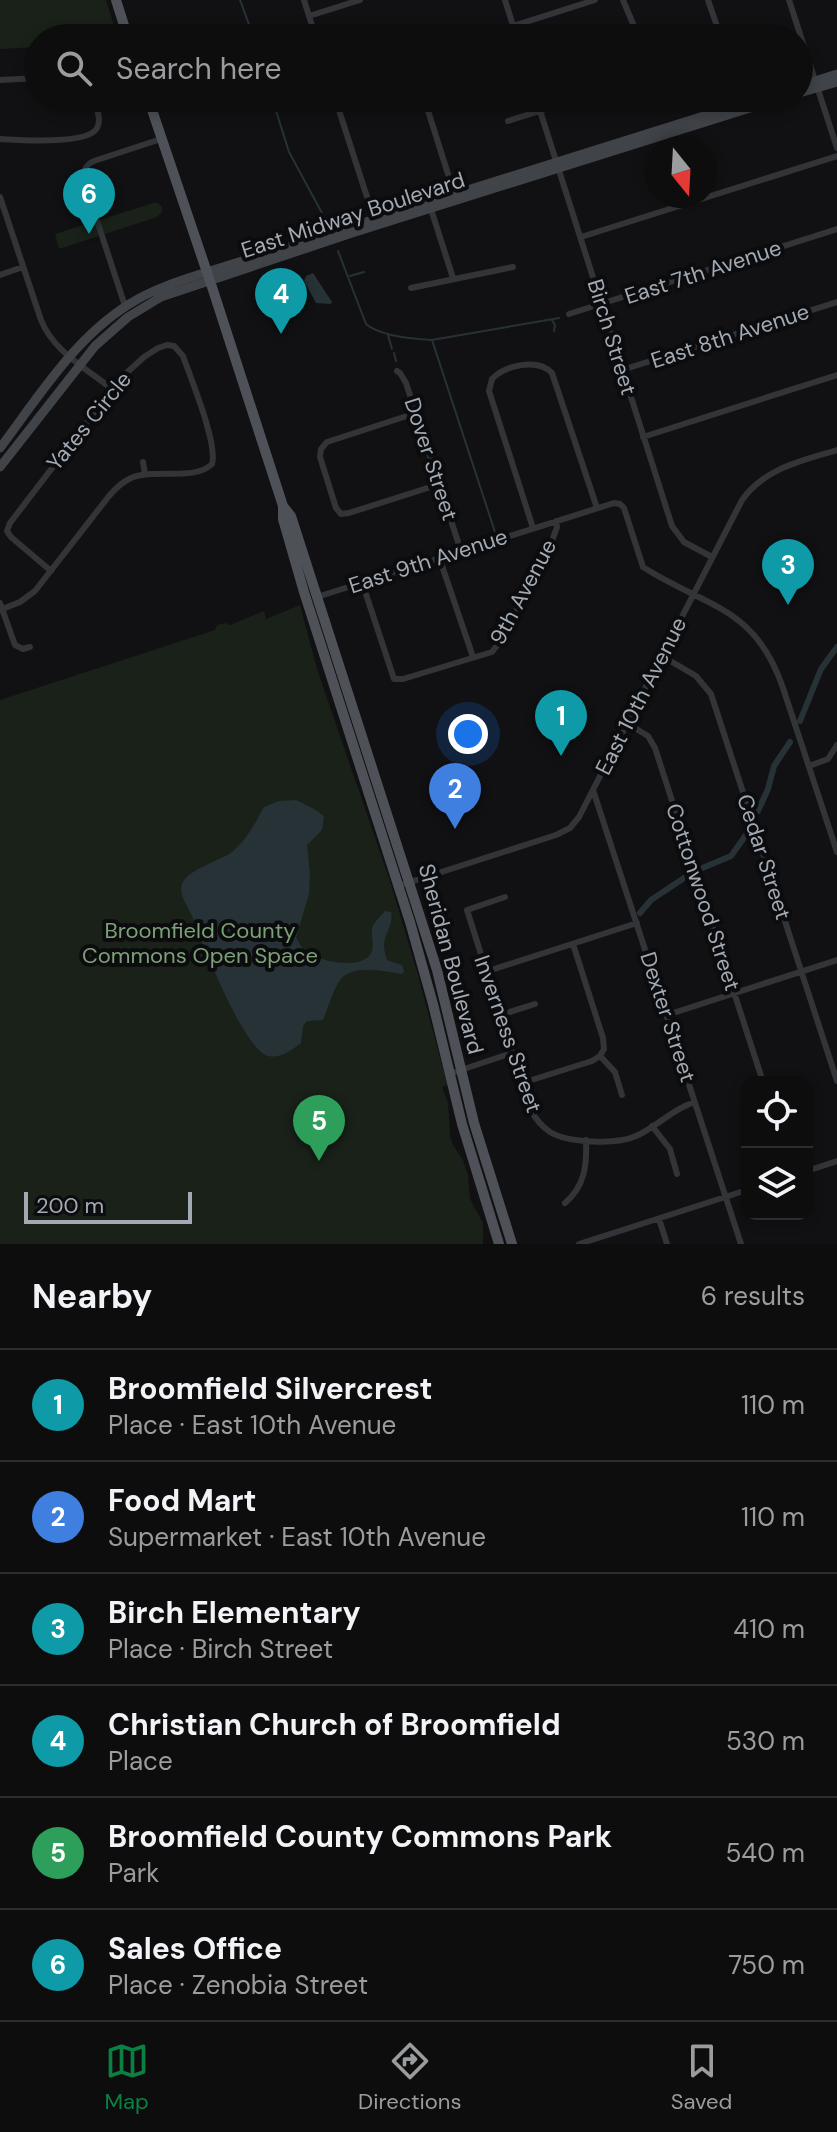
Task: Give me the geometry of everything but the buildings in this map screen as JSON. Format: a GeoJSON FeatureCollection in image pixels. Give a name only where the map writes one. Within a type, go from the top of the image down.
{"type":"FeatureCollection","features":[{"type":"Feature","properties":{"kind":"main road"},"geometry":{"type":"LineString","coordinates":[[116,0],[124,24]]}},
{"type":"Feature","properties":{"kind":"main road"},"geometry":{"type":"LineString","coordinates":[[813,86],[837,74]]}},
{"type":"Feature","properties":{"kind":"main road"},"geometry":{"type":"LineString","coordinates":[[813,84],[837,82]]}},
{"type":"Feature","properties":{"kind":"main road","name":"Sheridan Boulevard"},"geometry":{"type":"LineString","coordinates":[[152,112],[283,506],[283,519],[306,600],[426,976],[473,1163],[499,1244]]}},
{"type":"Feature","properties":{"kind":"main road","name":"East Midway Boulevard"},"geometry":{"type":"LineString","coordinates":[[558,166],[719,112]]}},
{"type":"Feature","properties":{"kind":"main road","name":"East Midway Boulevard"},"geometry":{"type":"LineString","coordinates":[[0,448],[71,356],[101,324],[153,291],[736,112]]}},
{"type":"Feature","properties":{"kind":"main road","name":"East Midway Boulevard"},"geometry":{"type":"LineString","coordinates":[[0,467],[103,338],[140,309],[208,276]]}},
{"type":"Feature","properties":{"kind":"main road","name":"Sheridan Boulevard"},"geometry":{"type":"LineString","coordinates":[[283,506],[291,516],[437,970],[484,1157],[512,1244]]}},
{"type":"Feature","properties":{"kind":"street"},"geometry":{"type":"LineString","coordinates":[[304,0],[312,24]]}},
{"type":"Feature","properties":{"kind":"street"},"geometry":{"type":"LineString","coordinates":[[309,16],[360,0]]}},
{"type":"Feature","properties":{"kind":"street"},"geometry":{"type":"LineString","coordinates":[[505,0],[512,24]]}},
{"type":"Feature","properties":{"kind":"street"},"geometry":{"type":"LineString","coordinates":[[519,24],[595,0]]}},
{"type":"Feature","properties":{"kind":"street"},"geometry":{"type":"LineString","coordinates":[[623,0],[633,24]]}},
{"type":"Feature","properties":{"kind":"street"},"geometry":{"type":"LineString","coordinates":[[708,0],[716,24]]}},
{"type":"Feature","properties":{"kind":"street"},"geometry":{"type":"LineString","coordinates":[[789,0],[797,24]]}},
{"type":"Feature","properties":{"kind":"street"},"geometry":{"type":"LineString","coordinates":[[813,75],[837,148]]}},
{"type":"Feature","properties":{"kind":"street"},"geometry":{"type":"LineString","coordinates":[[0,80],[24,79]]}},
{"type":"Feature","properties":{"kind":"street"},"geometry":{"type":"LineString","coordinates":[[0,139],[87,138],[94,133],[99,121],[97,112]]}},
{"type":"Feature","properties":{"kind":"street"},"geometry":{"type":"LineString","coordinates":[[340,112],[368,200]]}},
{"type":"Feature","properties":{"kind":"street"},"geometry":{"type":"LineString","coordinates":[[428,112],[448,174]]}},
{"type":"Feature","properties":{"kind":"street"},"geometry":{"type":"LineString","coordinates":[[508,121],[534,112]]}},
{"type":"Feature","properties":{"kind":"street","name":"Birch Street"},"geometry":{"type":"LineString","coordinates":[[541,112],[674,531],[684,542],[712,557]]}},
{"type":"Feature","properties":{"kind":"street"},"geometry":{"type":"LineString","coordinates":[[125,306],[83,173],[94,161],[161,139]]}},
{"type":"Feature","properties":{"kind":"street"},"geometry":{"type":"LineString","coordinates":[[581,237],[837,156]]}},
{"type":"Feature","properties":{"kind":"street"},"geometry":{"type":"LineString","coordinates":[[0,197],[43,326],[52,341],[112,389]]}},
{"type":"Feature","properties":{"kind":"street"},"geometry":{"type":"LineString","coordinates":[[430,206],[453,278]]}},
{"type":"Feature","properties":{"kind":"street","name":"East 7th Avenue"},"geometry":{"type":"LineString","coordinates":[[569,314],[837,229]]}},
{"type":"Feature","properties":{"kind":"street"},"geometry":{"type":"LineString","coordinates":[[0,275],[23,267]]}},
{"type":"Feature","properties":{"kind":"street"},"geometry":{"type":"LineString","coordinates":[[411,288],[513,267]]}},
{"type":"Feature","properties":{"kind":"street","name":"East 8th Avenue"},"geometry":{"type":"LineString","coordinates":[[622,370],[837,302]]}},
{"type":"Feature","properties":{"kind":"street","name":"Yates Circle"},"geometry":{"type":"LineString","coordinates":[[51,571],[4,531],[126,372],[158,348],[176,344],[183,356],[211,441],[215,466],[200,472],[145,474]]}},
{"type":"Feature","properties":{"kind":"street"},"geometry":{"type":"LineString","coordinates":[[533,528],[489,391],[496,375],[535,364],[552,373],[597,508],[614,503],[623,507],[643,567],[737,618],[766,650],[777,669],[837,852]]}},
{"type":"Feature","properties":{"kind":"street","name":"Dover Street"},"geometry":{"type":"LineString","coordinates":[[397,371],[406,383],[461,551]]}},
{"type":"Feature","properties":{"kind":"street"},"geometry":{"type":"LineString","coordinates":[[643,437],[837,375]]}},
{"type":"Feature","properties":{"kind":"street"},"geometry":{"type":"LineString","coordinates":[[416,413],[327,442],[321,449],[320,457],[336,508],[341,514],[349,513],[440,484]]}},
{"type":"Feature","properties":{"kind":"street","name":"East 10th Avenue"},"geometry":{"type":"LineString","coordinates":[[398,886],[566,830],[579,817],[742,500],[759,481],[778,469],[837,450]]}},
{"type":"Feature","properties":{"kind":"street"},"geometry":{"type":"LineString","coordinates":[[30,647],[16,647],[1,607],[20,602],[31,594],[117,488],[128,479],[145,474],[143,462]]}},
{"type":"Feature","properties":{"kind":"street","name":"East 9th Avenue"},"geometry":{"type":"LineString","coordinates":[[306,600],[597,508]]}},
{"type":"Feature","properties":{"kind":"street","name":"9th Avenue"},"geometry":{"type":"LineString","coordinates":[[362,582],[394,679],[492,652],[502,639],[552,541],[556,521]]}},
{"type":"Feature","properties":{"kind":"street"},"geometry":{"type":"LineString","coordinates":[[439,557],[473,657]]}},
{"type":"Feature","properties":{"kind":"street","name":"Cedar Street"},"geometry":{"type":"LineString","coordinates":[[662,656],[696,676],[711,694],[837,1081]]}},
{"type":"Feature","properties":{"kind":"street","name":"Cottonwood Street"},"geometry":{"type":"LineString","coordinates":[[628,724],[648,736],[655,748],[761,1076]]}},
{"type":"Feature","properties":{"kind":"street"},"geometry":{"type":"LineString","coordinates":[[809,766],[828,759],[837,745]]}},
{"type":"Feature","properties":{"kind":"street","name":"Dexter Street"},"geometry":{"type":"LineString","coordinates":[[593,790],[741,1244]]}},
{"type":"Feature","properties":{"kind":"street","name":"Inverness Street"},"geometry":{"type":"LineString","coordinates":[[505,897],[467,910],[530,1109],[539,1123],[553,1134],[586,1140]]}},
{"type":"Feature","properties":{"kind":"street"},"geometry":{"type":"LineString","coordinates":[[485,972],[637,923]]}},
{"type":"Feature","properties":{"kind":"street"},"geometry":{"type":"LineString","coordinates":[[522,1083],[592,1061],[604,1049],[573,944]]}},
{"type":"Feature","properties":{"kind":"street"},"geometry":{"type":"LineString","coordinates":[[667,1015],[837,960]]}},
{"type":"Feature","properties":{"kind":"street"},"geometry":{"type":"LineString","coordinates":[[500,1015],[535,1004]]}},
{"type":"Feature","properties":{"kind":"street"},"geometry":{"type":"LineString","coordinates":[[449,1074],[512,1053]]}},
{"type":"Feature","properties":{"kind":"street"},"geometry":{"type":"LineString","coordinates":[[600,1056],[615,1072],[622,1095]]}},
{"type":"Feature","properties":{"kind":"street"},"geometry":{"type":"LineString","coordinates":[[565,1203],[584,1178],[586,1140],[623,1140],[641,1134],[679,1108],[695,1102]]}},
{"type":"Feature","properties":{"kind":"street"},"geometry":{"type":"LineString","coordinates":[[652,1126],[670,1149],[677,1174]]}},
{"type":"Feature","properties":{"kind":"street"},"geometry":{"type":"LineString","coordinates":[[813,1169],[837,1161]]}},
{"type":"Feature","properties":{"kind":"street"},"geometry":{"type":"LineString","coordinates":[[579,1244],[595,1242],[741,1192]]}},
{"type":"Feature","properties":{"kind":"street"},"geometry":{"type":"LineString","coordinates":[[659,1219],[667,1244]]}},
{"type":"Feature","properties":{"kind":"green space"},"geometry":{"type":"Polygon","coordinates":[[[0,0],[106,0],[113,24],[24,24],[24,48],[0,49],[0,0]]]}},
{"type":"Feature","properties":{"kind":"green space"},"geometry":{"type":"Polygon","coordinates":[[[153,203],[162,207],[157,217],[59,249],[55,234],[153,203]]]}},
{"type":"Feature","properties":{"kind":"green space","name":"Broomfield County Commons Open Space"},"geometry":{"type":"Polygon","coordinates":[[[300,605],[317,669],[390,881],[418,975],[447,1085],[442,1087],[448,1103],[450,1136],[468,1175],[470,1199],[483,1223],[483,1244],[0,1244],[0,700],[215,630],[217,625],[230,625],[264,611],[266,619],[300,605]]]}},
{"type":"Feature","properties":{"kind":"shaded area"},"geometry":{"type":"Polygon","coordinates":[[[313,273],[331,304],[316,303],[304,281],[306,276],[313,273]]]}},
{"type":"Feature","properties":{"kind":"shaded area"},"geometry":{"type":"Polygon","coordinates":[[[296,800],[324,816],[322,830],[307,845],[309,894],[296,938],[301,946],[326,960],[346,963],[363,960],[372,949],[374,924],[385,911],[391,912],[384,941],[385,953],[387,960],[402,965],[404,972],[367,970],[343,977],[323,1020],[307,1021],[303,1026],[301,1043],[286,1053],[272,1057],[258,1049],[236,1016],[214,971],[181,888],[190,874],[237,848],[264,807],[279,801],[296,800]]]}},
{"type":"Feature","properties":{"kind":"waterway"},"geometry":{"type":"LineString","coordinates":[[240,0],[249,24]]}},
{"type":"Feature","properties":{"kind":"waterway"},"geometry":{"type":"LineString","coordinates":[[276,112],[289,152],[329,226]]}},
{"type":"Feature","properties":{"kind":"waterway"},"geometry":{"type":"LineString","coordinates":[[338,251],[366,324],[388,334],[432,340],[559,318]]}},
{"type":"Feature","properties":{"kind":"waterway"},"geometry":{"type":"LineString","coordinates":[[350,276],[364,272]]}},
{"type":"Feature","properties":{"kind":"waterway"},"geometry":{"type":"LineString","coordinates":[[552,320],[554,331]]}},
{"type":"Feature","properties":{"kind":"waterway"},"geometry":{"type":"LineString","coordinates":[[388,335],[392,349]]}},
{"type":"Feature","properties":{"kind":"waterway"},"geometry":{"type":"LineString","coordinates":[[432,340],[495,532]]}},
{"type":"Feature","properties":{"kind":"waterway"},"geometry":{"type":"LineString","coordinates":[[394,353],[396,361]]}},
{"type":"Feature","properties":{"kind":"waterway"},"geometry":{"type":"LineString","coordinates":[[800,721],[821,669],[837,647]]}},
{"type":"Feature","properties":{"kind":"waterway"},"geometry":{"type":"LineString","coordinates":[[758,811],[774,766],[790,742]]}},
{"type":"Feature","properties":{"kind":"waterway"},"geometry":{"type":"LineString","coordinates":[[700,869],[731,856],[748,832]]}},
{"type":"Feature","properties":{"kind":"waterway"},"geometry":{"type":"LineString","coordinates":[[640,913],[651,900],[687,876]]}},
{"type":"Feature","properties":{"kind":"place","name":"Sales Office"},"geometry":{"type":"Point","coordinates":[89,234]}},
{"type":"Feature","properties":{"kind":"place","name":"Christian Church of Broomfield"},"geometry":{"type":"Point","coordinates":[281,334]}},
{"type":"Feature","properties":{"kind":"place","name":"Birch Elementary"},"geometry":{"type":"Point","coordinates":[788,605]}},
{"type":"Feature","properties":{"kind":"place","name":"Broomfield Silvercrest"},"geometry":{"type":"Point","coordinates":[561,756]}},
{"type":"Feature","properties":{"kind":"place","name":"Food Mart"},"geometry":{"type":"Point","coordinates":[455,829]}},
{"type":"Feature","properties":{"kind":"place","name":"Broomfield County Commons Park"},"geometry":{"type":"Point","coordinates":[319,1161]}}]}
